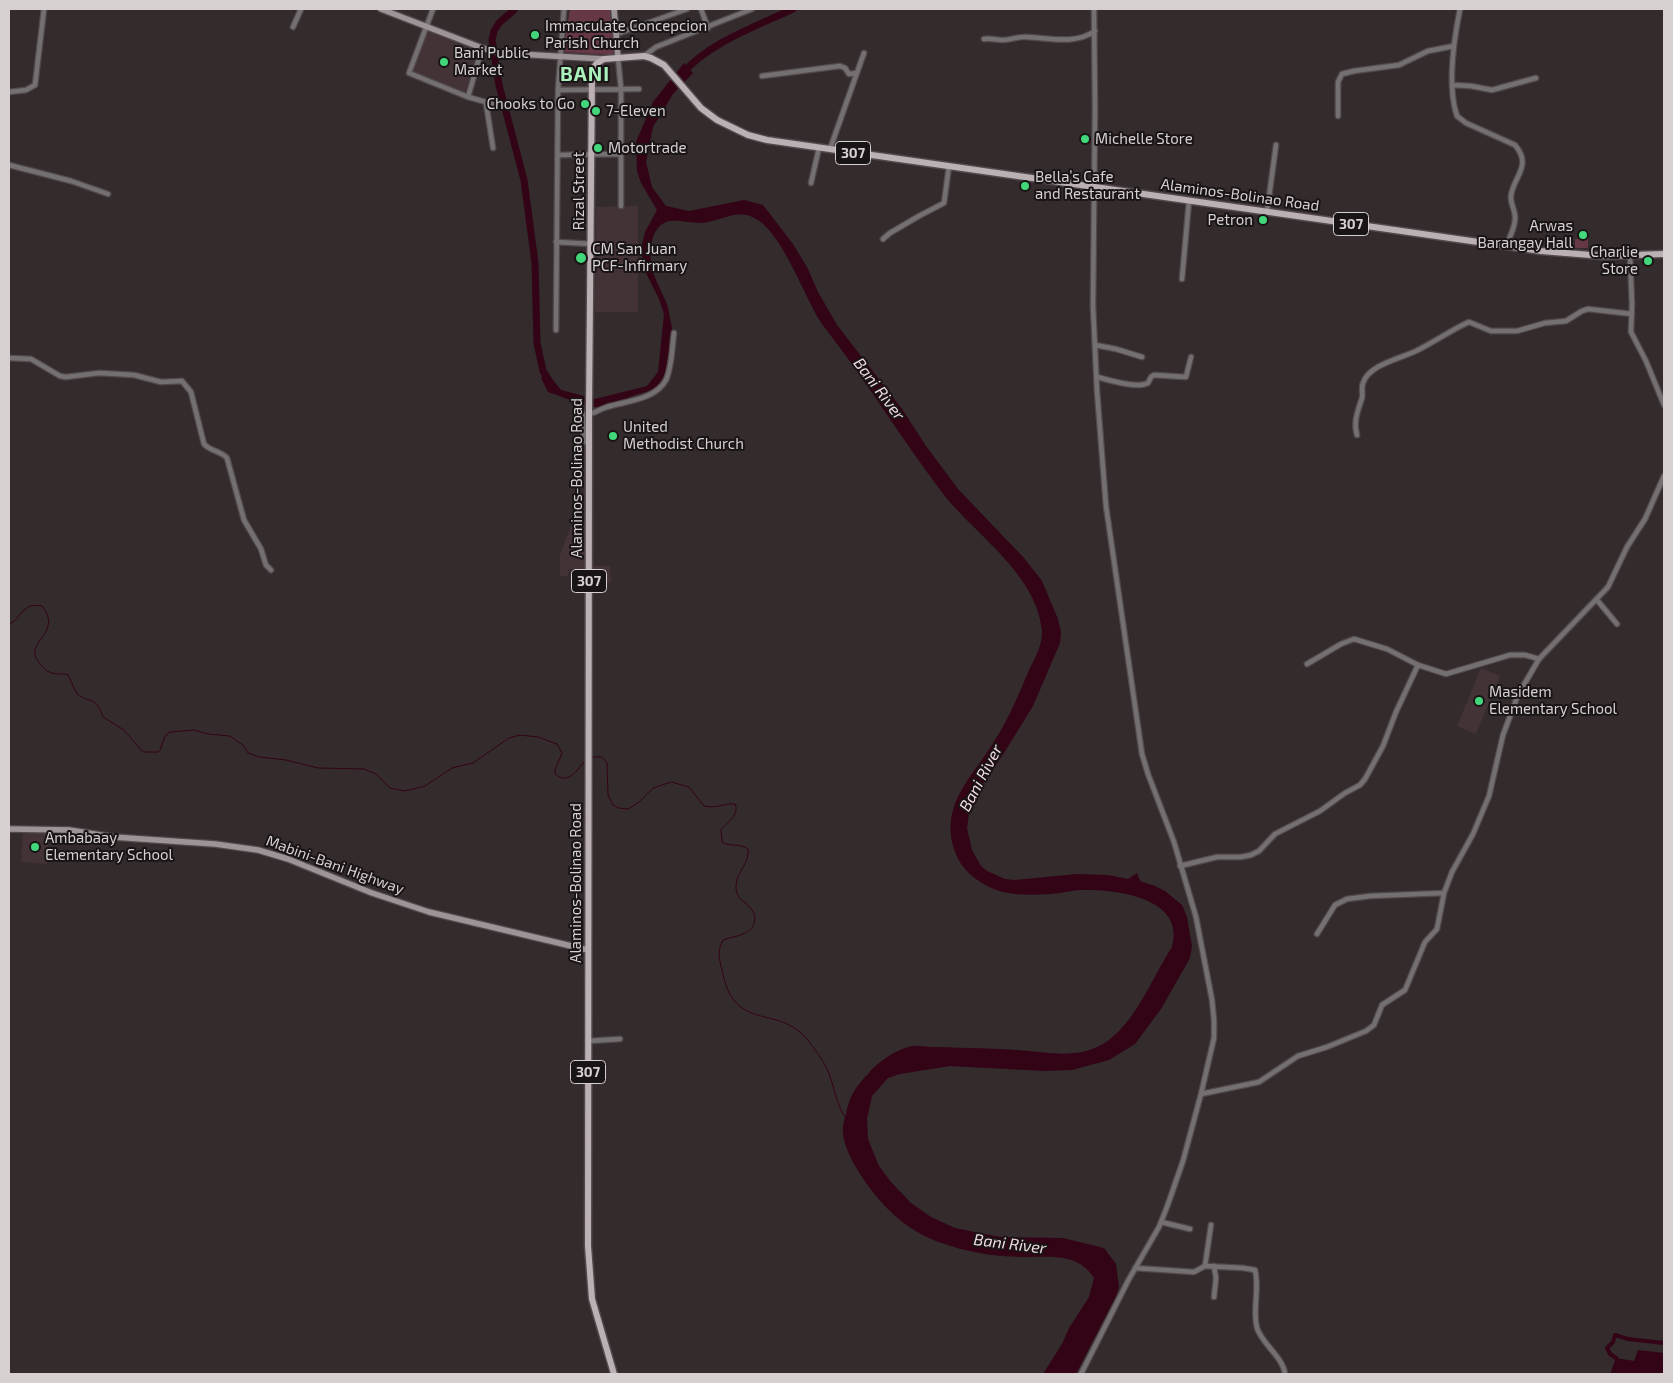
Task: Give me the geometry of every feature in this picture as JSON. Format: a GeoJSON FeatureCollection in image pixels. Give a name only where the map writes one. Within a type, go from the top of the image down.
{"type":"FeatureCollection","features":[{"type":"Feature","properties":{"kind":"main road"},"geometry":{"type":"LineString","coordinates":[[381,9],[500,53],[604,59],[644,56]]}},
{"type":"Feature","properties":{"kind":"main road"},"geometry":{"type":"LineString","coordinates":[[614,9],[618,58]]}},
{"type":"Feature","properties":{"kind":"main road","name":"Alaminos-Bolinao Road"},"geometry":{"type":"LineString","coordinates":[[644,56],[660,62],[701,108],[717,120],[748,135],[767,140],[1507,246],[1581,255],[1630,256],[1664,254]]}},
{"type":"Feature","properties":{"kind":"main road"},"geometry":{"type":"LineString","coordinates":[[587,58],[592,71]]}},
{"type":"Feature","properties":{"kind":"main road"},"geometry":{"type":"LineString","coordinates":[[592,71],[596,64],[604,59]]}},
{"type":"Feature","properties":{"kind":"main road","name":"Rizal Street"},"geometry":{"type":"LineString","coordinates":[[589,388],[592,244],[592,71]]}},
{"type":"Feature","properties":{"kind":"main road","name":"Alaminos-Bolinao Road"},"geometry":{"type":"LineString","coordinates":[[589,388],[587,413],[589,446],[588,1246],[589,1273],[594,1306],[614,1374]]}},
{"type":"Feature","properties":{"kind":"main road","name":"Mabini-Bani Highway"},"geometry":{"type":"LineString","coordinates":[[9,828],[69,830],[113,837],[215,844],[258,850],[288,859],[372,893],[430,912],[588,950]]}},
{"type":"Feature","properties":{"kind":"street"},"geometry":{"type":"LineString","coordinates":[[9,92],[26,90],[35,84],[44,9]]}},
{"type":"Feature","properties":{"kind":"street"},"geometry":{"type":"LineString","coordinates":[[293,27],[301,9]]}},
{"type":"Feature","properties":{"kind":"street"},"geometry":{"type":"LineString","coordinates":[[433,9],[409,73],[468,97],[493,104]]}},
{"type":"Feature","properties":{"kind":"street"},"geometry":{"type":"LineString","coordinates":[[556,330],[558,90],[564,9]]}},
{"type":"Feature","properties":{"kind":"street"},"geometry":{"type":"LineString","coordinates":[[616,34],[687,9]]}},
{"type":"Feature","properties":{"kind":"street"},"geometry":{"type":"LineString","coordinates":[[701,9],[708,28]]}},
{"type":"Feature","properties":{"kind":"street"},"geometry":{"type":"LineString","coordinates":[[644,56],[656,47],[752,9]]}},
{"type":"Feature","properties":{"kind":"street"},"geometry":{"type":"LineString","coordinates":[[1081,1374],[1135,1268],[1161,1222],[1183,1161],[1214,1038],[1214,1020],[1196,917],[1174,842],[1142,754],[1106,506],[1093,306],[1095,187],[1094,9]]}},
{"type":"Feature","properties":{"kind":"street"},"geometry":{"type":"LineString","coordinates":[[1460,9],[1454,46],[1453,85],[1455,111],[1460,119],[1515,145],[1521,155],[1523,165],[1511,197],[1515,221],[1507,246]]}},
{"type":"Feature","properties":{"kind":"street"},"geometry":{"type":"LineString","coordinates":[[984,39],[1005,40],[1028,36],[1044,39],[1079,39],[1095,32]]}},
{"type":"Feature","properties":{"kind":"street"},"geometry":{"type":"LineString","coordinates":[[1338,116],[1338,82],[1342,74],[1399,65],[1428,51],[1454,46]]}},
{"type":"Feature","properties":{"kind":"street"},"geometry":{"type":"LineString","coordinates":[[468,97],[483,48]]}},
{"type":"Feature","properties":{"kind":"street"},"geometry":{"type":"LineString","coordinates":[[830,149],[864,53]]}},
{"type":"Feature","properties":{"kind":"street"},"geometry":{"type":"LineString","coordinates":[[618,58],[621,89],[621,206]]}},
{"type":"Feature","properties":{"kind":"street"},"geometry":{"type":"LineString","coordinates":[[762,76],[840,66],[845,68],[849,74],[857,73]]}},
{"type":"Feature","properties":{"kind":"street"},"geometry":{"type":"LineString","coordinates":[[1453,85],[1492,90],[1536,78]]}},
{"type":"Feature","properties":{"kind":"street"},"geometry":{"type":"LineString","coordinates":[[558,90],[640,89]]}},
{"type":"Feature","properties":{"kind":"street"},"geometry":{"type":"LineString","coordinates":[[486,103],[494,148]]}},
{"type":"Feature","properties":{"kind":"street"},"geometry":{"type":"LineString","coordinates":[[1267,212],[1276,145]]}},
{"type":"Feature","properties":{"kind":"street"},"geometry":{"type":"LineString","coordinates":[[811,183],[819,148]]}},
{"type":"Feature","properties":{"kind":"street"},"geometry":{"type":"LineString","coordinates":[[558,154],[621,154]]}},
{"type":"Feature","properties":{"kind":"street"},"geometry":{"type":"LineString","coordinates":[[9,165],[71,181],[108,194]]}},
{"type":"Feature","properties":{"kind":"street"},"geometry":{"type":"LineString","coordinates":[[882,240],[890,233],[944,203],[950,166]]}},
{"type":"Feature","properties":{"kind":"street"},"geometry":{"type":"LineString","coordinates":[[1182,280],[1188,201]]}},
{"type":"Feature","properties":{"kind":"street"},"geometry":{"type":"LineString","coordinates":[[556,242],[592,244]]}},
{"type":"Feature","properties":{"kind":"street"},"geometry":{"type":"LineString","coordinates":[[1630,256],[1631,332],[1646,361],[1664,405]]}},
{"type":"Feature","properties":{"kind":"street"},"geometry":{"type":"LineString","coordinates":[[1357,436],[1355,422],[1358,405],[1362,397],[1363,382],[1371,373],[1379,366],[1416,351],[1469,322],[1491,331],[1517,331],[1545,323],[1566,321],[1582,310],[1588,309],[1632,314]]}},
{"type":"Feature","properties":{"kind":"street"},"geometry":{"type":"LineString","coordinates":[[587,413],[645,396],[659,388],[665,381],[668,373],[674,333]]}},
{"type":"Feature","properties":{"kind":"street"},"geometry":{"type":"LineString","coordinates":[[1095,345],[1142,357]]}},
{"type":"Feature","properties":{"kind":"street"},"geometry":{"type":"LineString","coordinates":[[1097,377],[1108,381],[1142,385],[1148,383],[1150,377],[1154,375],[1186,377],[1191,356]]}},
{"type":"Feature","properties":{"kind":"street"},"geometry":{"type":"LineString","coordinates":[[9,358],[32,359],[60,376],[66,377],[99,373],[134,375],[161,382],[180,380],[185,382],[191,392],[204,444],[227,458],[244,520],[261,550],[266,565],[271,570]]}},
{"type":"Feature","properties":{"kind":"street"},"geometry":{"type":"LineString","coordinates":[[1201,1094],[1259,1082],[1298,1056],[1327,1047],[1371,1028],[1382,1006],[1408,986],[1426,942],[1434,934],[1438,925],[1444,894],[1452,872],[1473,834],[1489,796],[1503,736],[1518,695],[1539,658],[1605,592],[1627,547],[1645,519],[1664,476]]}},
{"type":"Feature","properties":{"kind":"street"},"geometry":{"type":"LineString","coordinates":[[1597,600],[1617,624]]}},
{"type":"Feature","properties":{"kind":"street"},"geometry":{"type":"LineString","coordinates":[[1307,664],[1340,644],[1354,639],[1390,651],[1418,665],[1446,674],[1510,655],[1525,655],[1539,658]]}},
{"type":"Feature","properties":{"kind":"street"},"geometry":{"type":"LineString","coordinates":[[1180,866],[1217,857],[1251,855],[1259,851],[1276,834],[1325,808],[1345,793],[1360,785],[1366,779],[1383,746],[1396,712],[1418,665]]}},
{"type":"Feature","properties":{"kind":"street"},"geometry":{"type":"LineString","coordinates":[[1317,934],[1336,905],[1347,899],[1370,896],[1444,894]]}},
{"type":"Feature","properties":{"kind":"street"},"geometry":{"type":"LineString","coordinates":[[588,1041],[620,1039]]}},
{"type":"Feature","properties":{"kind":"street"},"geometry":{"type":"LineString","coordinates":[[1161,1222],[1190,1229]]}},
{"type":"Feature","properties":{"kind":"street"},"geometry":{"type":"LineString","coordinates":[[1205,1266],[1211,1225]]}},
{"type":"Feature","properties":{"kind":"street"},"geometry":{"type":"LineString","coordinates":[[1135,1268],[1194,1272],[1205,1266],[1214,1266],[1255,1270],[1258,1282],[1257,1328],[1283,1367],[1285,1374]]}},
{"type":"Feature","properties":{"kind":"street"},"geometry":{"type":"LineString","coordinates":[[1214,1266],[1216,1278],[1214,1297]]}},
{"type":"Feature","properties":{"kind":"shaded area"},"geometry":{"type":"Polygon","coordinates":[[[570,9],[610,9],[614,55],[563,52],[570,9]]]}},
{"type":"Feature","properties":{"kind":"shaded area","name":"Bani Public Market"},"geometry":{"type":"Polygon","coordinates":[[[426,30],[477,51],[465,93],[410,73],[426,30]]]}},
{"type":"Feature","properties":{"kind":"shaded area"},"geometry":{"type":"Polygon","coordinates":[[[638,206],[638,312],[595,312],[596,207],[638,206]]]}},
{"type":"Feature","properties":{"kind":"shaded area"},"geometry":{"type":"Polygon","coordinates":[[[1588,238],[1588,248],[1575,248],[1575,239],[1588,238]]]}},
{"type":"Feature","properties":{"kind":"shaded area"},"geometry":{"type":"Polygon","coordinates":[[[571,526],[585,526],[585,569],[569,569],[568,576],[560,576],[560,555],[571,526]]]}},
{"type":"Feature","properties":{"kind":"shaded area"},"geometry":{"type":"Polygon","coordinates":[[[592,566],[610,566],[611,583],[592,583],[592,566]]]}},
{"type":"Feature","properties":{"kind":"shaded area","name":"Masidem Elementary School"},"geometry":{"type":"Polygon","coordinates":[[[1481,668],[1500,676],[1476,734],[1457,726],[1481,668]]]}},
{"type":"Feature","properties":{"kind":"shaded area","name":"Ambabaay Elementary School"},"geometry":{"type":"Polygon","coordinates":[[[23,830],[49,832],[47,864],[21,862],[23,830]]]}},
{"type":"Feature","properties":{"kind":"water"},"geometry":{"type":"Polygon","coordinates":[[[684,63],[693,73],[673,94],[653,127],[646,162],[652,187],[666,206],[689,211],[744,200],[763,205],[793,244],[837,325],[902,409],[926,446],[958,489],[1024,558],[1042,581],[1058,619],[1061,632],[1060,643],[1033,706],[975,795],[969,813],[967,828],[972,850],[981,866],[987,871],[1005,879],[1015,880],[1077,874],[1108,875],[1128,879],[1137,873],[1140,881],[1165,891],[1182,905],[1187,917],[1192,946],[1190,958],[1161,1009],[1135,1044],[1109,1060],[1072,1070],[1044,1071],[950,1066],[900,1074],[888,1078],[872,1096],[867,1119],[868,1139],[879,1166],[911,1203],[931,1217],[955,1228],[1000,1237],[1063,1238],[1104,1248],[1116,1264],[1119,1287],[1116,1296],[1076,1374],[1043,1374],[1089,1297],[1094,1278],[1088,1270],[1072,1260],[1063,1258],[1010,1257],[985,1254],[946,1245],[910,1228],[883,1204],[860,1174],[844,1141],[843,1131],[848,1104],[858,1086],[881,1062],[908,1047],[993,1049],[1062,1054],[1087,1051],[1108,1041],[1120,1030],[1140,1004],[1172,947],[1174,930],[1168,917],[1158,907],[1144,899],[1112,891],[1095,890],[1078,890],[1039,895],[1003,892],[989,887],[975,878],[959,861],[956,854],[951,837],[951,821],[954,807],[960,793],[1005,723],[1040,646],[1042,630],[1037,610],[1029,591],[1017,573],[957,510],[929,475],[817,316],[781,246],[759,220],[740,214],[705,223],[670,221],[657,229],[651,243],[652,268],[668,307],[672,332],[665,373],[655,388],[610,405],[595,407],[548,392],[541,378],[547,373],[561,390],[595,399],[647,386],[658,372],[664,314],[645,271],[641,249],[645,232],[657,210],[641,183],[637,171],[636,142],[653,102],[684,63]]]}},
{"type":"Feature","properties":{"kind":"water"},"geometry":{"type":"Polygon","coordinates":[[[1638,1350],[1664,1353],[1664,1374],[1610,1374],[1616,1358],[1634,1361],[1638,1350]]]}},
{"type":"Feature","properties":{"kind":"waterway"},"geometry":{"type":"LineString","coordinates":[[515,9],[499,23],[494,31],[492,40],[499,85],[524,180],[535,263],[537,343],[543,371],[550,382]]}},
{"type":"Feature","properties":{"kind":"waterway","name":"Bani River"},"geometry":{"type":"LineString","coordinates":[[682,74],[705,53],[719,44],[793,9]]}},
{"type":"Feature","properties":{"kind":"waterway"},"geometry":{"type":"LineString","coordinates":[[9,624],[30,606],[42,606],[48,615],[49,623],[35,648],[38,661],[49,672],[68,675],[77,694],[93,701],[98,706],[103,717],[124,730],[143,752],[158,752],[165,736],[170,732],[194,730],[208,734],[230,736],[244,746],[248,753],[259,757],[286,760],[318,768],[364,769],[376,774],[390,788],[405,791],[425,786],[452,768],[473,763],[509,738],[520,735],[538,737],[557,744],[562,753],[555,774],[560,777],[569,777],[586,760]]}},
{"type":"Feature","properties":{"kind":"waterway"},"geometry":{"type":"LineString","coordinates":[[592,757],[602,757],[607,763],[608,795],[613,805],[618,808],[628,809],[638,803],[653,788],[671,782],[689,787],[704,806],[712,807],[735,804],[736,812],[721,830],[722,842],[748,849],[747,859],[737,880],[736,890],[739,897],[754,913],[755,920],[753,926],[748,931],[723,940],[721,944],[719,959],[728,990],[736,1003],[746,1010],[795,1028],[807,1039],[828,1071],[839,1106],[845,1117]]}},
{"type":"Feature","properties":{"kind":"waterway"},"geometry":{"type":"LineString","coordinates":[[1616,1358],[1610,1354],[1607,1348],[1613,1342],[1615,1335],[1628,1339],[1664,1343]]}},
{"type":"Feature","properties":{"kind":"place","name":"Immaculate Concepcion Parish Church"},"geometry":{"type":"Point","coordinates":[535,35]}},
{"type":"Feature","properties":{"kind":"place","name":"Bani Public Market"},"geometry":{"type":"Point","coordinates":[444,62]}},
{"type":"Feature","properties":{"kind":"place","name":"Chooks to Go"},"geometry":{"type":"Point","coordinates":[585,104]}},
{"type":"Feature","properties":{"kind":"place","name":"7-Eleven"},"geometry":{"type":"Point","coordinates":[596,111]}},
{"type":"Feature","properties":{"kind":"place","name":"Michelle Store"},"geometry":{"type":"Point","coordinates":[1085,139]}},
{"type":"Feature","properties":{"kind":"place","name":"Motortrade"},"geometry":{"type":"Point","coordinates":[598,148]}},
{"type":"Feature","properties":{"kind":"place","name":"Bella’s Cafe and Restaurant"},"geometry":{"type":"Point","coordinates":[1025,186]}},
{"type":"Feature","properties":{"kind":"place","name":"Petron"},"geometry":{"type":"Point","coordinates":[1263,220]}},
{"type":"Feature","properties":{"kind":"place","name":"Arwas Barangay Hall"},"geometry":{"type":"Point","coordinates":[1583,235]}},
{"type":"Feature","properties":{"kind":"place","name":"CM San Juan PCF-Infirmary"},"geometry":{"type":"Point","coordinates":[581,258]}},
{"type":"Feature","properties":{"kind":"place","name":"Charlie Store"},"geometry":{"type":"Point","coordinates":[1648,261]}},
{"type":"Feature","properties":{"kind":"place","name":"United Methodist Church"},"geometry":{"type":"Point","coordinates":[613,436]}},
{"type":"Feature","properties":{"kind":"place","name":"Masidem Elementary School"},"geometry":{"type":"Point","coordinates":[1479,701]}},
{"type":"Feature","properties":{"kind":"place","name":"Ambabaay Elementary School"},"geometry":{"type":"Point","coordinates":[35,847]}},
{"type":"Feature","properties":{"kind":"district","name":"BANI"},"geometry":{"type":"Point","coordinates":[585,74]}}]}
